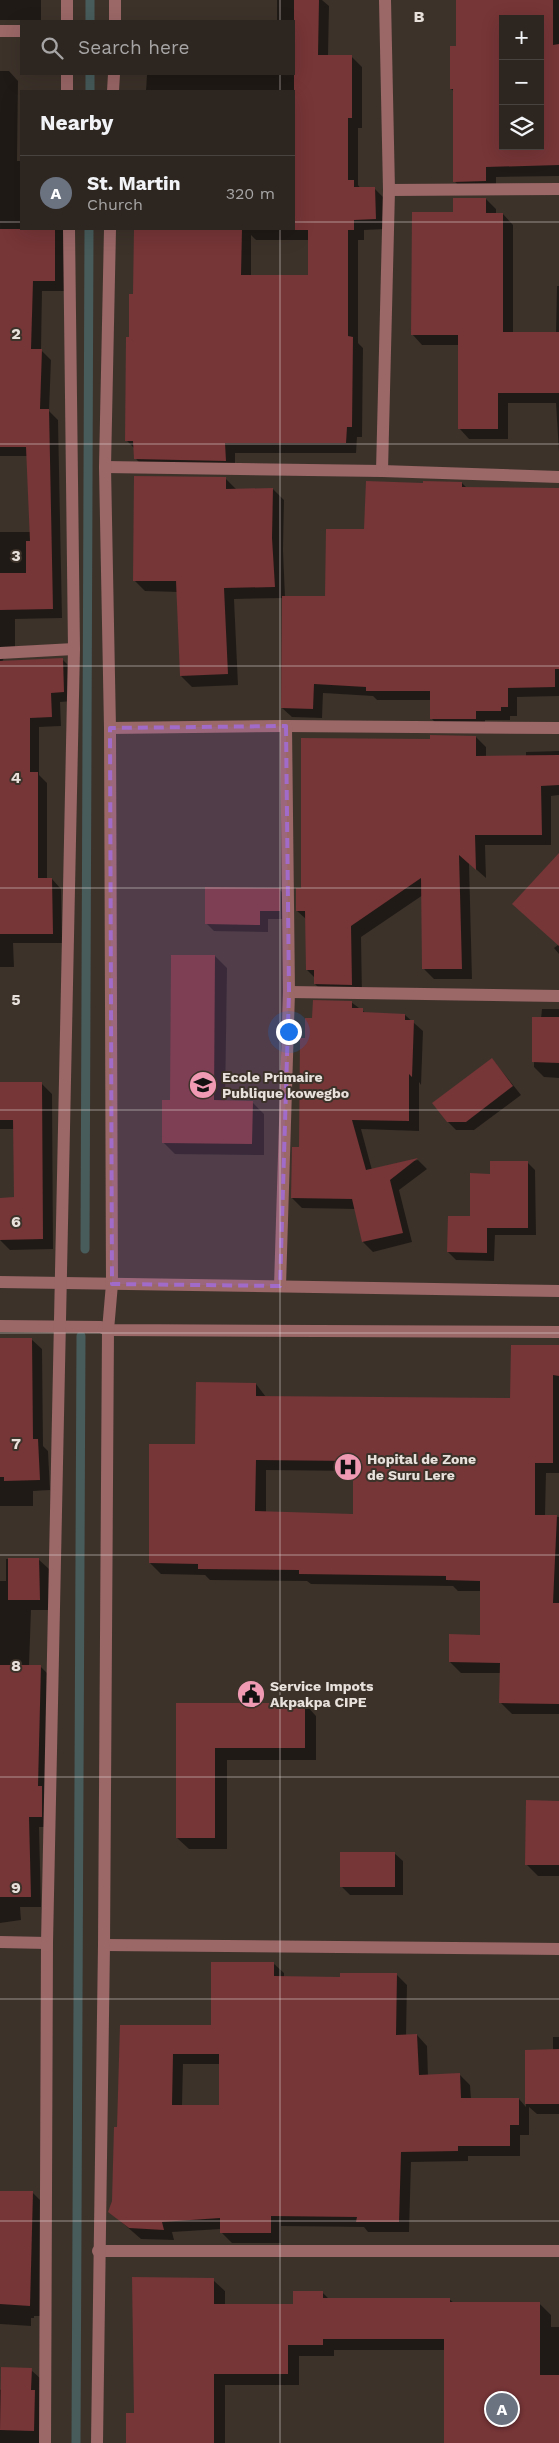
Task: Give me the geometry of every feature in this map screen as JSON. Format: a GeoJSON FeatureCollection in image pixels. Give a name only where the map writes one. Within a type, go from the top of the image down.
{"type":"FeatureCollection","features":[{"type":"Feature","properties":{"kind":"street"},"geometry":{"type":"LineString","coordinates":[[67,0],[67,20]]}},
{"type":"Feature","properties":{"kind":"street"},"geometry":{"type":"LineString","coordinates":[[115,0],[115,20]]}},
{"type":"Feature","properties":{"kind":"street"},"geometry":{"type":"LineString","coordinates":[[382,471],[389,190],[384,0]]}},
{"type":"Feature","properties":{"kind":"street"},"geometry":{"type":"LineString","coordinates":[[0,32],[20,32]]}},
{"type":"Feature","properties":{"kind":"street"},"geometry":{"type":"LineString","coordinates":[[67,75],[67,90]]}},
{"type":"Feature","properties":{"kind":"street"},"geometry":{"type":"LineString","coordinates":[[113,90],[114,75]]}},
{"type":"Feature","properties":{"kind":"street"},"geometry":{"type":"LineString","coordinates":[[389,190],[559,189]]}},
{"type":"Feature","properties":{"kind":"street"},"geometry":{"type":"LineString","coordinates":[[45,2443],[47,1943],[58,1326],[74,650],[69,230]]}},
{"type":"Feature","properties":{"kind":"street"},"geometry":{"type":"LineString","coordinates":[[97,2443],[98,2251],[104,1945],[108,1330],[112,1284],[110,728],[104,467],[110,230]]}},
{"type":"Feature","properties":{"kind":"street"},"geometry":{"type":"LineString","coordinates":[[104,467],[382,471],[559,477]]}},
{"type":"Feature","properties":{"kind":"street"},"geometry":{"type":"LineString","coordinates":[[0,652],[74,650]]}},
{"type":"Feature","properties":{"kind":"street"},"geometry":{"type":"LineString","coordinates":[[110,728],[286,726],[559,728]]}},
{"type":"Feature","properties":{"kind":"street"},"geometry":{"type":"LineString","coordinates":[[280,1286],[289,992],[286,726]]}},
{"type":"Feature","properties":{"kind":"street"},"geometry":{"type":"LineString","coordinates":[[289,992],[559,996]]}},
{"type":"Feature","properties":{"kind":"street"},"geometry":{"type":"LineString","coordinates":[[0,1282],[559,1291]]}},
{"type":"Feature","properties":{"kind":"street"},"geometry":{"type":"LineString","coordinates":[[0,1326],[101,1327],[108,1330],[559,1332]]}},
{"type":"Feature","properties":{"kind":"street"},"geometry":{"type":"LineString","coordinates":[[0,1942],[47,1943]]}},
{"type":"Feature","properties":{"kind":"street"},"geometry":{"type":"LineString","coordinates":[[104,1945],[559,1949]]}},
{"type":"Feature","properties":{"kind":"street"},"geometry":{"type":"LineString","coordinates":[[98,2251],[559,2252]]}},
{"type":"Feature","properties":{"kind":"highlighted area"},"geometry":{"type":"Polygon","coordinates":[[[286,726],[289,992],[280,1286],[112,1284],[110,728],[286,726]]]}},
{"type":"Feature","properties":{"kind":"building"},"geometry":{"type":"Polygon","coordinates":[[[294,0],[319,0],[318,55],[352,55],[352,118],[348,118],[348,180],[354,180],[354,187],[375,187],[376,219],[354,220],[354,230],[348,230],[348,336],[353,337],[352,427],[347,427],[346,443],[225,443],[226,461],[134,459],[133,441],[125,441],[126,337],[129,337],[129,294],[133,294],[134,230],[242,230],[241,275],[308,275],[308,230],[295,230],[294,0]]]}},
{"type":"Feature","properties":{"kind":"building"},"geometry":{"type":"Polygon","coordinates":[[[456,0],[553,0],[553,45],[559,44],[559,165],[486,167],[486,181],[453,182],[453,89],[450,89],[450,46],[456,46],[456,0]]]}},
{"type":"Feature","properties":{"kind":"building"},"geometry":{"type":"Polygon","coordinates":[[[453,198],[486,198],[486,213],[503,213],[503,332],[559,332],[559,393],[498,393],[498,429],[458,429],[458,335],[411,335],[412,212],[453,212],[453,198]]]}},
{"type":"Feature","properties":{"kind":"building"},"geometry":{"type":"Polygon","coordinates":[[[0,229],[55,230],[55,281],[33,281],[31,349],[42,349],[40,409],[49,409],[53,609],[0,610],[0,573],[26,573],[26,541],[30,541],[26,447],[0,447],[0,229]]]}},
{"type":"Feature","properties":{"kind":"building"},"geometry":{"type":"Polygon","coordinates":[[[134,476],[226,477],[226,489],[273,488],[272,538],[275,587],[224,588],[228,674],[180,676],[176,581],[133,581],[134,476]]]}},
{"type":"Feature","properties":{"kind":"building"},"geometry":{"type":"Polygon","coordinates":[[[366,481],[462,482],[462,487],[559,488],[559,669],[555,669],[555,687],[508,688],[508,707],[501,707],[501,711],[476,711],[476,719],[430,719],[430,691],[366,691],[366,687],[314,684],[313,709],[281,708],[282,596],[325,596],[326,529],[364,529],[366,481]]]}},
{"type":"Feature","properties":{"kind":"building"},"geometry":{"type":"Polygon","coordinates":[[[63,658],[64,692],[51,693],[52,717],[30,718],[30,772],[38,772],[38,878],[52,878],[53,934],[0,934],[0,661],[63,658]]]}},
{"type":"Feature","properties":{"kind":"building"},"geometry":{"type":"Polygon","coordinates":[[[430,735],[476,736],[476,756],[559,755],[559,785],[541,786],[542,835],[475,835],[476,870],[459,855],[462,969],[422,969],[421,878],[351,926],[352,985],[314,984],[314,970],[306,970],[305,911],[296,911],[296,888],[301,888],[301,738],[430,739],[430,735]]]}},
{"type":"Feature","properties":{"kind":"building"},"geometry":{"type":"Polygon","coordinates":[[[559,853],[559,946],[512,904],[559,853]]]}},
{"type":"Feature","properties":{"kind":"building"},"geometry":{"type":"Polygon","coordinates":[[[205,887],[280,888],[280,911],[260,911],[260,925],[205,924],[205,887]]]}},
{"type":"Feature","properties":{"kind":"building"},"geometry":{"type":"Polygon","coordinates":[[[171,955],[215,955],[214,1100],[253,1101],[252,1144],[162,1143],[162,1100],[170,1100],[171,955]]]}},
{"type":"Feature","properties":{"kind":"building"},"geometry":{"type":"Polygon","coordinates":[[[313,1000],[352,1001],[352,1008],[363,1008],[363,1012],[405,1014],[405,1020],[414,1020],[412,1077],[409,1074],[409,1121],[352,1120],[366,1170],[418,1158],[390,1180],[403,1233],[362,1242],[352,1199],[291,1198],[292,1147],[299,1147],[300,1038],[305,1038],[305,1018],[312,1018],[313,1000]]]}},
{"type":"Feature","properties":{"kind":"building"},"geometry":{"type":"Polygon","coordinates":[[[532,1017],[559,1017],[559,1063],[532,1062],[532,1017]]]}},
{"type":"Feature","properties":{"kind":"building"},"geometry":{"type":"Polygon","coordinates":[[[492,1058],[513,1086],[466,1122],[447,1122],[432,1103],[492,1058]]]}},
{"type":"Feature","properties":{"kind":"building"},"geometry":{"type":"Polygon","coordinates":[[[0,1082],[42,1082],[43,1239],[0,1240],[0,1198],[14,1197],[13,1120],[0,1120],[0,1082]]]}},
{"type":"Feature","properties":{"kind":"building"},"geometry":{"type":"Polygon","coordinates":[[[490,1161],[528,1161],[528,1228],[487,1228],[487,1253],[447,1252],[448,1216],[470,1216],[470,1173],[490,1174],[490,1161]]]}},
{"type":"Feature","properties":{"kind":"building"},"geometry":{"type":"Polygon","coordinates":[[[0,1338],[32,1338],[33,1439],[38,1439],[40,1480],[4,1481],[4,1477],[0,1477],[0,1338]]]}},
{"type":"Feature","properties":{"kind":"building","name":"Hopital de Zone de Suru Lere"},"geometry":{"type":"Polygon","coordinates":[[[511,1345],[559,1345],[559,1376],[553,1375],[553,1463],[535,1463],[535,1515],[557,1515],[553,1603],[559,1603],[559,1704],[499,1703],[500,1663],[449,1662],[449,1634],[480,1635],[480,1581],[446,1580],[446,1576],[299,1574],[299,1570],[198,1569],[198,1564],[149,1563],[149,1444],[195,1444],[196,1382],[256,1383],[256,1396],[510,1398],[511,1345]],[[256,1460],[255,1511],[353,1514],[353,1461],[256,1460]]]}},
{"type":"Feature","properties":{"kind":"building"},"geometry":{"type":"Polygon","coordinates":[[[8,1558],[39,1558],[40,1600],[8,1600],[8,1558]]]}},
{"type":"Feature","properties":{"kind":"building"},"geometry":{"type":"Polygon","coordinates":[[[0,1665],[41,1665],[38,1786],[42,1786],[42,1817],[29,1817],[31,1897],[0,1897],[0,1665]]]}},
{"type":"Feature","properties":{"kind":"building"},"geometry":{"type":"Polygon","coordinates":[[[176,1703],[305,1703],[305,1748],[215,1748],[215,1838],[176,1838],[176,1703]]]}},
{"type":"Feature","properties":{"kind":"building"},"geometry":{"type":"Polygon","coordinates":[[[526,1800],[559,1801],[559,1865],[525,1865],[526,1800]]]}},
{"type":"Feature","properties":{"kind":"building"},"geometry":{"type":"Polygon","coordinates":[[[340,1852],[395,1852],[395,1887],[340,1887],[340,1852]]]}},
{"type":"Feature","properties":{"kind":"building"},"geometry":{"type":"Polygon","coordinates":[[[211,1962],[274,1962],[274,1976],[340,1977],[340,1973],[397,1973],[396,2035],[417,2034],[419,2075],[460,2073],[461,2098],[519,2098],[519,2125],[510,2125],[510,2146],[458,2146],[458,2151],[401,2152],[399,2222],[356,2222],[357,2217],[271,2216],[271,2233],[220,2233],[220,2218],[162,2222],[164,2230],[129,2228],[108,2212],[112,2201],[114,2127],[117,2127],[120,2025],[211,2025],[211,1962]],[[173,2054],[172,2105],[219,2105],[219,2054],[173,2054]]]}},
{"type":"Feature","properties":{"kind":"building"},"geometry":{"type":"Polygon","coordinates":[[[559,2049],[559,2104],[525,2104],[525,2050],[559,2049]]]}},
{"type":"Feature","properties":{"kind":"building"},"geometry":{"type":"Polygon","coordinates":[[[0,2191],[33,2191],[30,2306],[0,2304],[0,2191]]]}},
{"type":"Feature","properties":{"kind":"building"},"geometry":{"type":"Polygon","coordinates":[[[132,2277],[214,2278],[214,2304],[293,2304],[293,2291],[323,2291],[323,2298],[450,2298],[450,2302],[540,2302],[540,2375],[559,2375],[559,2443],[444,2443],[444,2339],[323,2339],[323,2345],[288,2345],[288,2374],[214,2374],[214,2443],[126,2443],[126,2413],[134,2413],[132,2277]]]}},
{"type":"Feature","properties":{"kind":"building"},"geometry":{"type":"Polygon","coordinates":[[[1,2367],[32,2368],[31,2390],[35,2390],[34,2431],[0,2430],[1,2367]]]}},
{"type":"Feature","properties":{"kind":"waterway"},"geometry":{"type":"LineString","coordinates":[[90,0],[90,20]]}},
{"type":"Feature","properties":{"kind":"waterway"},"geometry":{"type":"LineString","coordinates":[[90,75],[90,90]]}},
{"type":"Feature","properties":{"kind":"waterway"},"geometry":{"type":"LineString","coordinates":[[85,1249],[89,230]]}},
{"type":"Feature","properties":{"kind":"waterway"},"geometry":{"type":"LineString","coordinates":[[76,2443],[81,1336]]}},
{"type":"Feature","properties":{"kind":"place","name":"Ecole Primaire Publique kowegbo"},"geometry":{"type":"Point","coordinates":[203,1085]}},
{"type":"Feature","properties":{"kind":"place","name":"Hopital de Zone de Suru Lere"},"geometry":{"type":"Point","coordinates":[348,1467]}},
{"type":"Feature","properties":{"kind":"place","name":"Service Impots Akpakpa CIPE"},"geometry":{"type":"Point","coordinates":[251,1694]}},
{"type":"Feature","properties":{"kind":"place","name":"St. Martin"},"geometry":{"type":"Point","coordinates":[502,2409]}}]}
